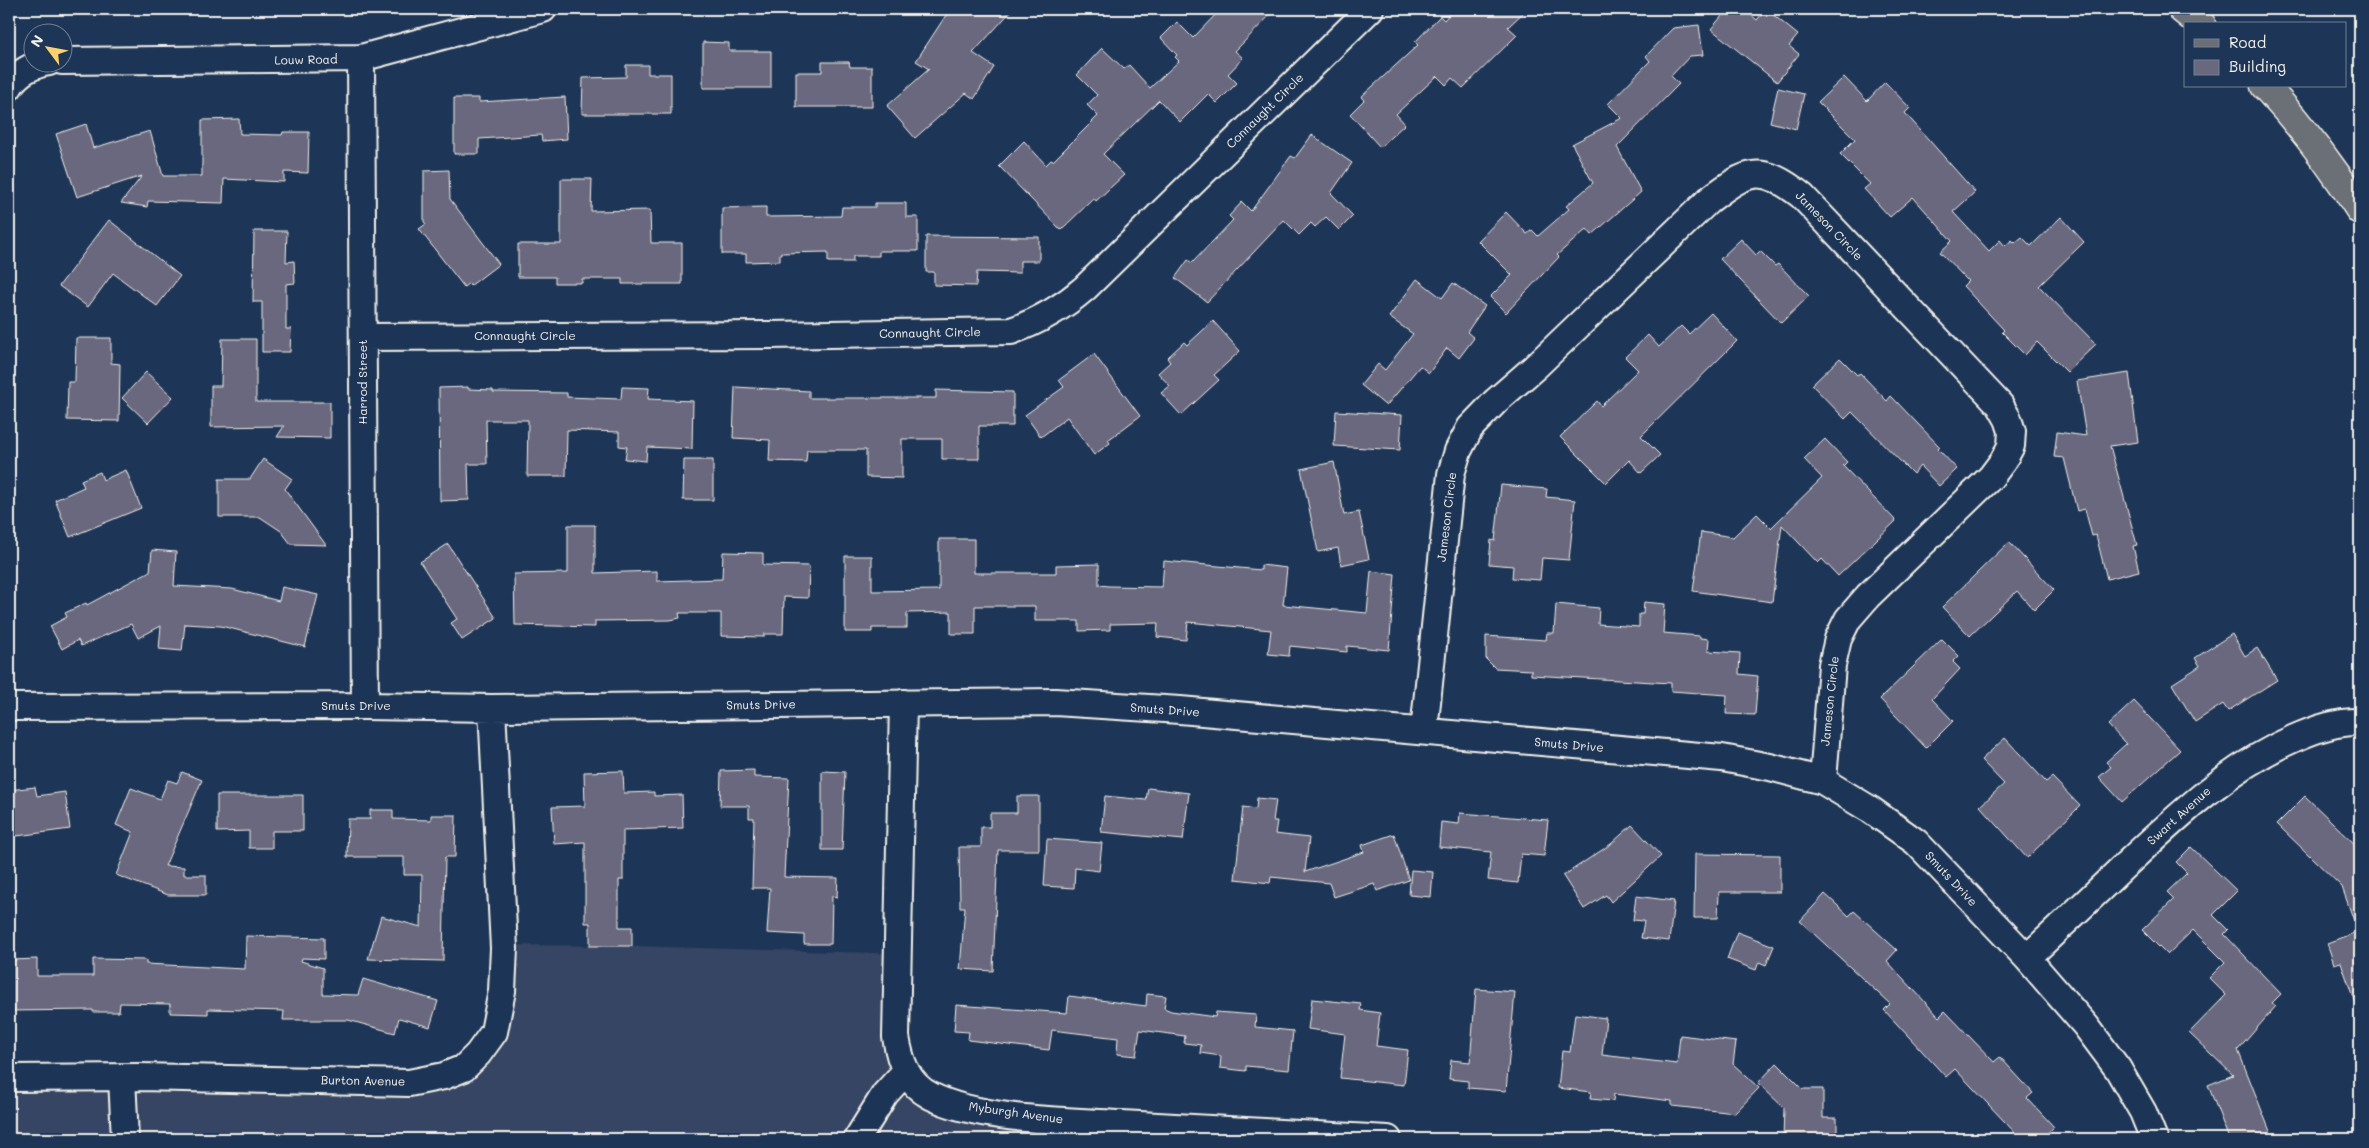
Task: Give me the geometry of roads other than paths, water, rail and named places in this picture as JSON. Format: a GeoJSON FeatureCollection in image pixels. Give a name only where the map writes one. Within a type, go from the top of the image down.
{"type":"FeatureCollection","features":[{"type":"Feature","properties":{"kind":"main road"},"geometry":{"type":"LineString","coordinates":[[2182,9],[2198,22]]}},
{"type":"Feature","properties":{"kind":"main road"},"geometry":{"type":"LineString","coordinates":[[2268,88],[2301,126],[2334,169],[2360,210]]}},
{"type":"Feature","properties":{"kind":"street","name":"Louw Road"},"geometry":{"type":"LineString","coordinates":[[72,61],[360,58],[544,9]]}},
{"type":"Feature","properties":{"kind":"street","name":"Connaught Circle"},"geometry":{"type":"LineString","coordinates":[[363,337],[780,335],[1011,331],[1046,317],[1062,307],[1085,288],[1370,9]]}},
{"type":"Feature","properties":{"kind":"street","name":"Harrod Street"},"geometry":{"type":"LineString","coordinates":[[360,58],[365,706]]}},
{"type":"Feature","properties":{"kind":"street"},"geometry":{"type":"LineString","coordinates":[[9,87],[24,72]]}},
{"type":"Feature","properties":{"kind":"street","name":"Jameson Circle"},"geometry":{"type":"LineString","coordinates":[[1424,731],[1451,474],[1458,451],[1470,428],[1496,401],[1536,367],[1708,200],[1731,183],[1750,175],[1766,175],[1781,179],[1809,203],[2000,405],[2012,431],[2011,446],[1991,477],[1868,596],[1848,619],[1838,639],[1832,665],[1823,781]]}},
{"type":"Feature","properties":{"kind":"street","name":"Smuts Drive"},"geometry":{"type":"LineString","coordinates":[[9,707],[365,706],[492,708],[1055,702],[1180,710],[1722,758],[1770,767],[1823,781],[1871,810],[1916,842],[2027,958],[2086,1026],[2118,1069],[2143,1112],[2154,1139]]}},
{"type":"Feature","properties":{"kind":"street","name":"Myburgh Avenue"},"geometry":{"type":"LineString","coordinates":[[903,703],[896,1037],[899,1056],[906,1072],[916,1086],[931,1096],[953,1104],[984,1111],[1045,1119],[1388,1139]]}},
{"type":"Feature","properties":{"kind":"street","name":"Burton Avenue"},"geometry":{"type":"LineString","coordinates":[[9,1078],[410,1083],[444,1076],[464,1068],[494,1032],[502,991],[504,948],[492,708]]}},
{"type":"Feature","properties":{"kind":"street","name":"Swart Avenue"},"geometry":{"type":"LineString","coordinates":[[2027,958],[2170,823],[2224,778],[2248,762],[2310,732],[2350,721],[2360,722]]}},
{"type":"Feature","properties":{"kind":"street"},"geometry":{"type":"LineString","coordinates":[[857,1139],[885,1094],[906,1072]]}},
{"type":"Feature","properties":{"kind":"street"},"geometry":{"type":"LineString","coordinates":[[122,1078],[125,1139]]}}]}
